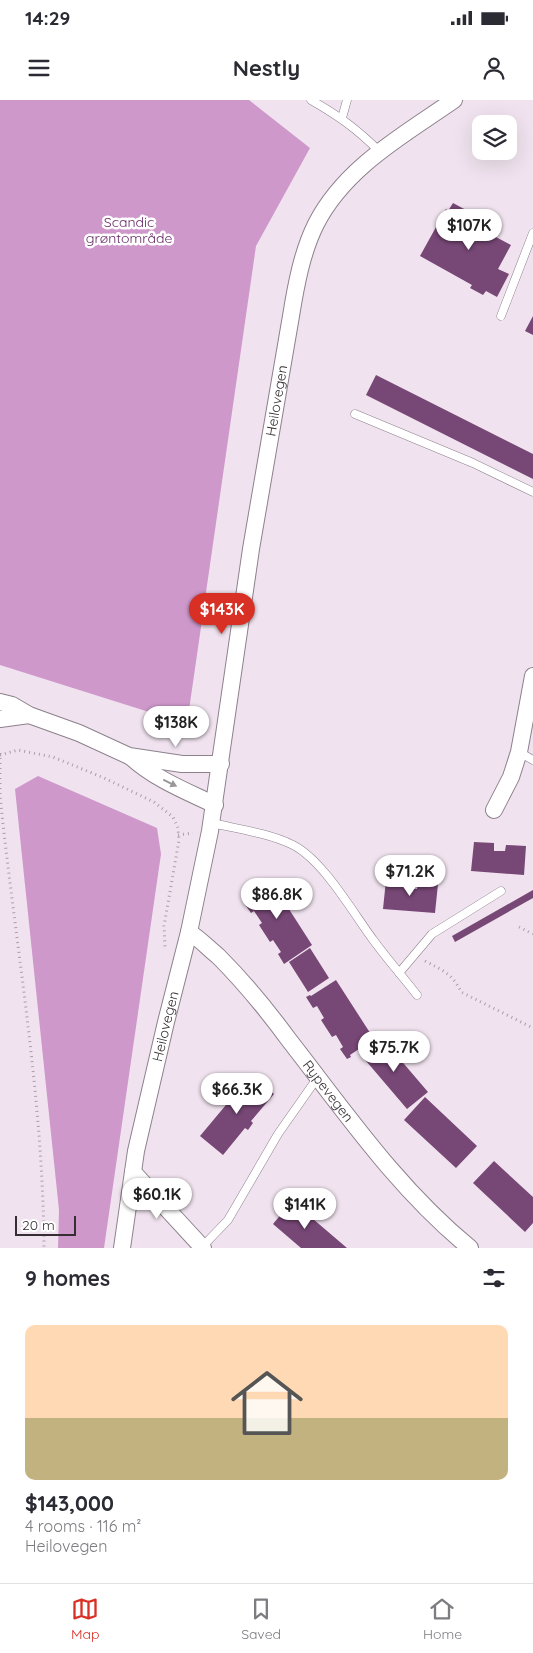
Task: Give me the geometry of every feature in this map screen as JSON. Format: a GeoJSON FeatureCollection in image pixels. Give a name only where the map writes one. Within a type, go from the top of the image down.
{"type":"FeatureCollection","features":[{"type":"Feature","properties":{"kind":"street","name":"Heilovegen"},"geometry":{"type":"LineString","coordinates":[[122,1248],[133,1172],[147,1103],[189,932],[212,823],[249,558],[298,278],[305,253],[315,225],[328,203],[360,168],[454,100]]}},
{"type":"Feature","properties":{"kind":"street"},"geometry":{"type":"LineString","coordinates":[[494,810],[511,777],[526,756],[533,676]]}},
{"type":"Feature","properties":{"kind":"street"},"geometry":{"type":"LineString","coordinates":[[0,702],[12,705],[29,715],[79,733],[130,756],[182,764],[221,764]]}},
{"type":"Feature","properties":{"kind":"street"},"geometry":{"type":"LineString","coordinates":[[0,719],[29,715]]}},
{"type":"Feature","properties":{"kind":"street"},"geometry":{"type":"LineString","coordinates":[[130,756],[141,766],[163,780],[215,805]]}},
{"type":"Feature","properties":{"kind":"street","name":"Rypevegen"},"geometry":{"type":"LineString","coordinates":[[189,932],[198,937],[255,995],[346,1115],[397,1178],[445,1228],[470,1248]]}},
{"type":"Feature","properties":{"kind":"street"},"geometry":{"type":"LineString","coordinates":[[133,1172],[203,1248]]}},
{"type":"Feature","properties":{"kind":"lane"},"geometry":{"type":"LineString","coordinates":[[311,100],[342,118],[380,152]]}},
{"type":"Feature","properties":{"kind":"lane"},"geometry":{"type":"LineString","coordinates":[[342,118],[347,100]]}},
{"type":"Feature","properties":{"kind":"lane"},"geometry":{"type":"LineString","coordinates":[[501,316],[533,233]]}},
{"type":"Feature","properties":{"kind":"lane"},"geometry":{"type":"LineString","coordinates":[[355,414],[473,463],[533,492]]}},
{"type":"Feature","properties":{"kind":"lane"},"geometry":{"type":"LineString","coordinates":[[212,823],[272,837],[294,846],[305,854],[321,870],[374,942],[418,995]]}},
{"type":"Feature","properties":{"kind":"lane"},"geometry":{"type":"LineString","coordinates":[[399,973],[432,934],[501,891]]}},
{"type":"Feature","properties":{"kind":"lane"},"geometry":{"type":"LineString","coordinates":[[203,1248],[228,1220],[278,1134],[318,1077]]}},
{"type":"Feature","properties":{"kind":"path"},"geometry":{"type":"LineString","coordinates":[[44,1248],[43,1195],[37,1105],[3,824],[0,795],[0,754],[18,750],[54,757],[154,802],[173,817],[178,828],[179,840],[164,926],[166,953]]}},
{"type":"Feature","properties":{"kind":"path"},"geometry":{"type":"LineString","coordinates":[[519,927],[533,934]]}},
{"type":"Feature","properties":{"kind":"path"},"geometry":{"type":"LineString","coordinates":[[415,955],[448,974],[456,982],[461,992],[533,1028]]}},
{"type":"Feature","properties":{"kind":"green space","name":"Scandic grøntområde"},"geometry":{"type":"Polygon","coordinates":[[[0,100],[249,100],[310,148],[256,246],[187,724],[0,665],[0,100]]]}},
{"type":"Feature","properties":{"kind":"green space"},"geometry":{"type":"Polygon","coordinates":[[[38,776],[157,828],[161,854],[104,1248],[58,1248],[59,1210],[15,789],[38,776]]]}},
{"type":"Feature","properties":{"kind":"building"},"geometry":{"type":"Polygon","coordinates":[[[453,203],[466,210],[462,218],[478,227],[485,214],[501,223],[494,236],[511,245],[498,269],[509,274],[497,297],[486,291],[483,295],[470,288],[472,285],[420,256],[446,209],[448,211],[453,203]]]}},
{"type":"Feature","properties":{"kind":"building"},"geometry":{"type":"Polygon","coordinates":[[[533,316],[533,335],[525,331],[533,316]]]}},
{"type":"Feature","properties":{"kind":"building"},"geometry":{"type":"Polygon","coordinates":[[[376,375],[533,454],[533,479],[366,395],[376,375]]]}},
{"type":"Feature","properties":{"kind":"building"},"geometry":{"type":"Polygon","coordinates":[[[474,842],[494,843],[494,851],[505,851],[506,845],[526,846],[524,875],[471,871],[474,842]]]}},
{"type":"Feature","properties":{"kind":"building"},"geometry":{"type":"Polygon","coordinates":[[[269,878],[312,945],[284,964],[278,954],[281,952],[273,940],[270,942],[259,925],[262,923],[254,911],[251,913],[244,903],[247,901],[243,894],[269,878]]]}},
{"type":"Feature","properties":{"kind":"building"},"geometry":{"type":"Polygon","coordinates":[[[386,880],[406,882],[405,888],[417,889],[418,883],[438,884],[435,913],[383,909],[386,880]]]}},
{"type":"Feature","properties":{"kind":"building"},"geometry":{"type":"Polygon","coordinates":[[[533,890],[533,898],[455,942],[452,936],[533,890]]]}},
{"type":"Feature","properties":{"kind":"building"},"geometry":{"type":"Polygon","coordinates":[[[310,948],[329,978],[308,992],[289,962],[310,948]]]}},
{"type":"Feature","properties":{"kind":"building"},"geometry":{"type":"Polygon","coordinates":[[[336,980],[374,1039],[347,1059],[340,1049],[343,1047],[336,1035],[332,1037],[321,1020],[324,1018],[317,1006],[313,1008],[306,997],[311,996],[336,980]]]}},
{"type":"Feature","properties":{"kind":"building"},"geometry":{"type":"Polygon","coordinates":[[[381,1037],[428,1092],[407,1109],[361,1055],[381,1037]]]}},
{"type":"Feature","properties":{"kind":"building"},"geometry":{"type":"Polygon","coordinates":[[[251,1075],[274,1094],[251,1121],[253,1123],[248,1130],[245,1128],[223,1155],[200,1136],[251,1075]]]}},
{"type":"Feature","properties":{"kind":"building"},"geometry":{"type":"Polygon","coordinates":[[[425,1097],[477,1146],[456,1168],[404,1120],[425,1097]]]}},
{"type":"Feature","properties":{"kind":"building"},"geometry":{"type":"Polygon","coordinates":[[[494,1161],[533,1197],[533,1223],[525,1232],[473,1183],[494,1161]]]}},
{"type":"Feature","properties":{"kind":"building"},"geometry":{"type":"Polygon","coordinates":[[[292,1201],[347,1248],[301,1248],[273,1224],[292,1201]]]}}]}
